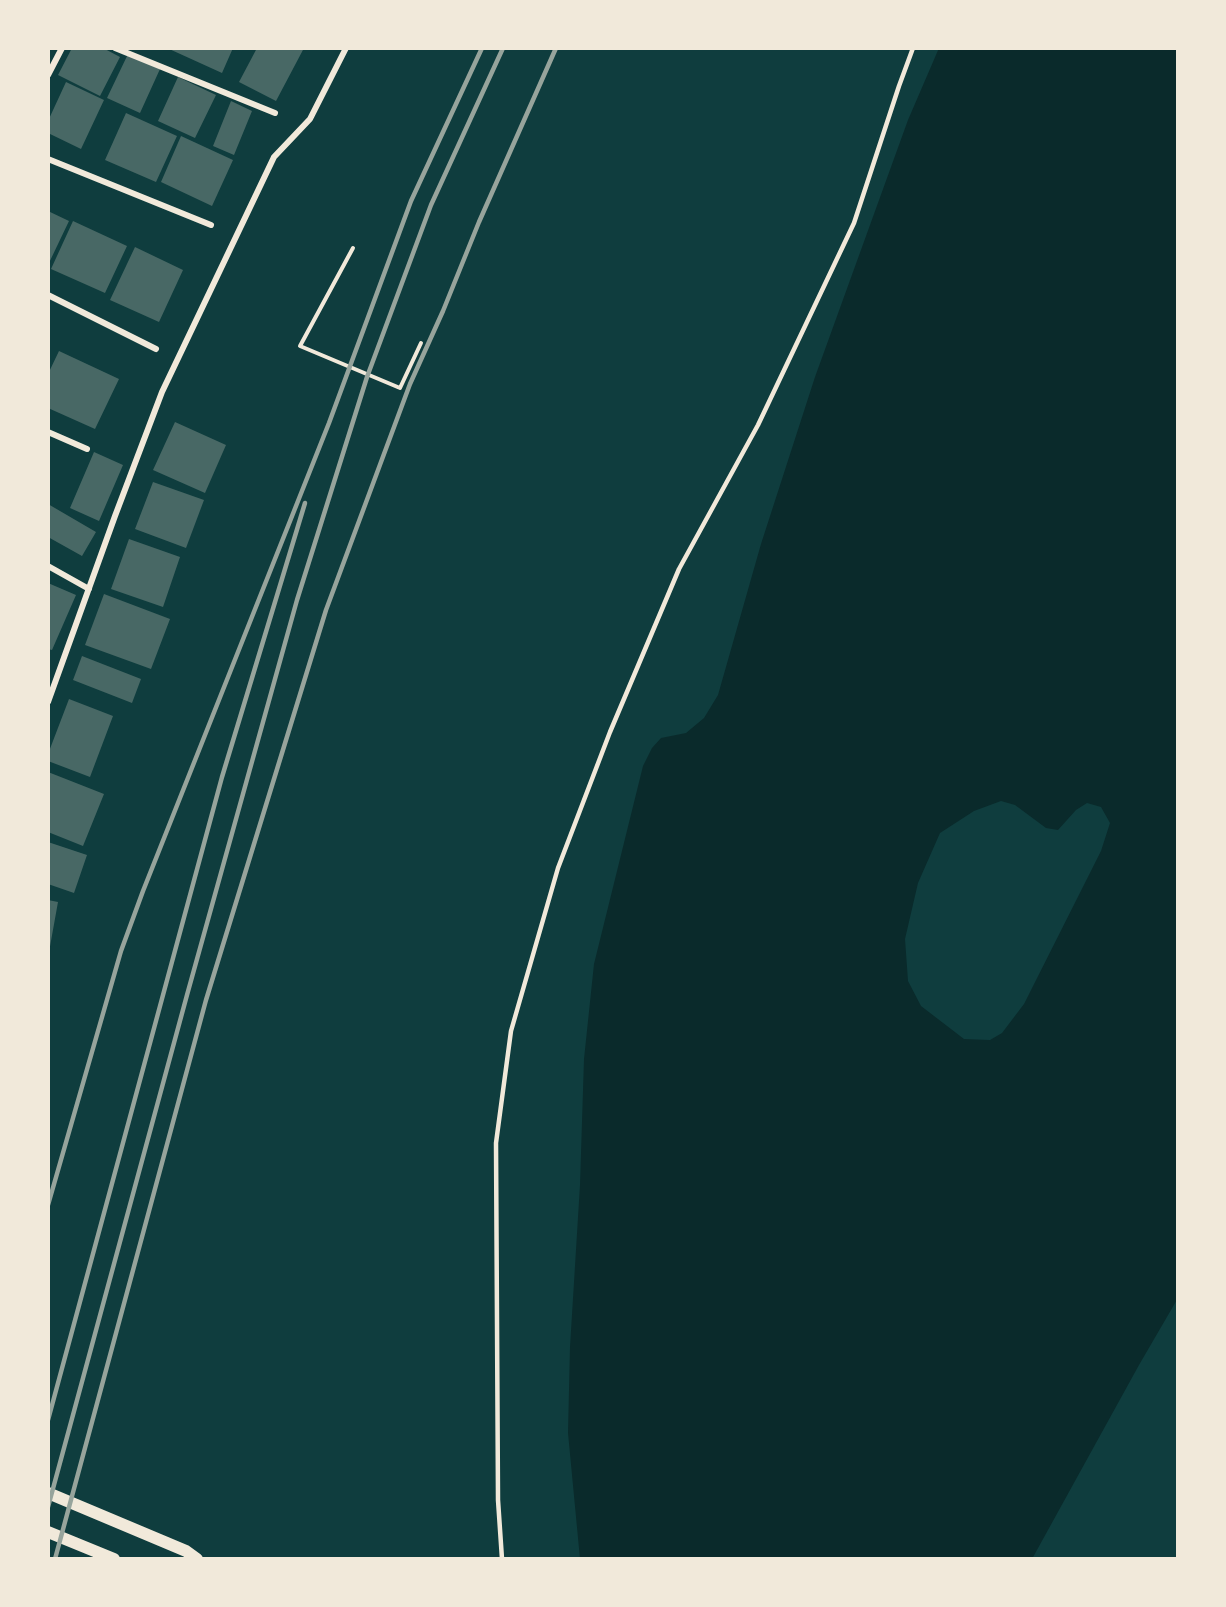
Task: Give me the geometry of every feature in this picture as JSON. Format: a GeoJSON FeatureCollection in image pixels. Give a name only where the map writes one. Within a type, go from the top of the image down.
{"type":"FeatureCollection","features":[{"type":"Feature","properties":{"kind":"main road"},"geometry":{"type":"LineString","coordinates":[[48,1493],[186,1551],[197,1559]]}},
{"type":"Feature","properties":{"kind":"main road"},"geometry":{"type":"LineString","coordinates":[[48,1532],[114,1559]]}},
{"type":"Feature","properties":{"kind":"street"},"geometry":{"type":"LineString","coordinates":[[48,75],[62,48]]}},
{"type":"Feature","properties":{"kind":"street"},"geometry":{"type":"LineString","coordinates":[[115,48],[275,113]]}},
{"type":"Feature","properties":{"kind":"street"},"geometry":{"type":"LineString","coordinates":[[48,702],[115,516],[167,381],[274,158],[310,119],[346,48]]}},
{"type":"Feature","properties":{"kind":"street"},"geometry":{"type":"LineString","coordinates":[[48,159],[211,225]]}},
{"type":"Feature","properties":{"kind":"street"},"geometry":{"type":"LineString","coordinates":[[48,295],[156,349]]}},
{"type":"Feature","properties":{"kind":"street"},"geometry":{"type":"LineString","coordinates":[[48,432],[87,449]]}},
{"type":"Feature","properties":{"kind":"street"},"geometry":{"type":"LineString","coordinates":[[48,566],[89,589]]}},
{"type":"Feature","properties":{"kind":"lane"},"geometry":{"type":"LineString","coordinates":[[502,1559],[498,1500],[496,1143],[511,1031],[558,868],[610,732],[679,569],[758,424],[854,223],[913,48]]}},
{"type":"Feature","properties":{"kind":"path"},"geometry":{"type":"LineString","coordinates":[[353,248],[300,346],[400,388],[421,343]]}},
{"type":"Feature","properties":{"kind":"water"},"geometry":{"type":"Polygon","coordinates":[[[939,48],[1178,48],[1178,1298],[1032,1559],[580,1559],[568,1433],[570,1347],[580,1185],[584,1059],[594,964],[643,766],[652,748],[661,738],[686,733],[704,718],[718,695],[761,544],[815,377],[908,120],[939,48]],[[1001,801],[974,811],[940,833],[918,883],[905,939],[908,981],[921,1006],[964,1039],[990,1040],[1002,1033],[1024,1004],[1101,851],[1110,823],[1101,807],[1087,803],[1076,810],[1058,830],[1046,828],[1015,805],[1001,801]]]}},
{"type":"Feature","properties":{"kind":"building"},"geometry":{"type":"Polygon","coordinates":[[[72,48],[103,48],[120,57],[100,96],[58,75],[72,48]]]}},
{"type":"Feature","properties":{"kind":"building"},"geometry":{"type":"Polygon","coordinates":[[[167,48],[233,48],[222,73],[167,48]]]}},
{"type":"Feature","properties":{"kind":"building"},"geometry":{"type":"Polygon","coordinates":[[[257,48],[304,48],[276,101],[239,82],[257,48]]]}},
{"type":"Feature","properties":{"kind":"building"},"geometry":{"type":"Polygon","coordinates":[[[128,54],[160,69],[140,113],[107,98],[128,54]]]}},
{"type":"Feature","properties":{"kind":"building"},"geometry":{"type":"Polygon","coordinates":[[[178,77],[216,95],[195,138],[158,121],[178,77]]]}},
{"type":"Feature","properties":{"kind":"building"},"geometry":{"type":"Polygon","coordinates":[[[66,82],[104,100],[81,149],[48,133],[48,121],[66,82]]]}},
{"type":"Feature","properties":{"kind":"building"},"geometry":{"type":"Polygon","coordinates":[[[231,101],[252,111],[234,155],[213,146],[231,101]]]}},
{"type":"Feature","properties":{"kind":"building"},"geometry":{"type":"Polygon","coordinates":[[[126,113],[177,136],[156,182],[105,160],[126,113]]]}},
{"type":"Feature","properties":{"kind":"building"},"geometry":{"type":"Polygon","coordinates":[[[181,136],[233,160],[212,206],[161,182],[181,136]]]}},
{"type":"Feature","properties":{"kind":"building"},"geometry":{"type":"Polygon","coordinates":[[[48,211],[69,221],[48,265],[48,211]]]}},
{"type":"Feature","properties":{"kind":"building"},"geometry":{"type":"Polygon","coordinates":[[[73,221],[127,246],[105,293],[51,269],[73,221]]]}},
{"type":"Feature","properties":{"kind":"building"},"geometry":{"type":"Polygon","coordinates":[[[135,247],[183,270],[159,322],[110,300],[135,247]]]}},
{"type":"Feature","properties":{"kind":"building"},"geometry":{"type":"Polygon","coordinates":[[[59,351],[119,379],[95,429],[48,408],[48,374],[59,351]]]}},
{"type":"Feature","properties":{"kind":"building"},"geometry":{"type":"Polygon","coordinates":[[[175,422],[226,445],[205,493],[153,470],[175,422]]]}},
{"type":"Feature","properties":{"kind":"building"},"geometry":{"type":"Polygon","coordinates":[[[94,452],[123,465],[99,521],[70,508],[94,452]]]}},
{"type":"Feature","properties":{"kind":"building"},"geometry":{"type":"Polygon","coordinates":[[[153,482],[204,500],[186,548],[135,529],[153,482]]]}},
{"type":"Feature","properties":{"kind":"building"},"geometry":{"type":"Polygon","coordinates":[[[48,504],[96,532],[82,556],[48,537],[48,504]]]}},
{"type":"Feature","properties":{"kind":"building"},"geometry":{"type":"Polygon","coordinates":[[[129,539],[180,557],[163,607],[111,589],[129,539]]]}},
{"type":"Feature","properties":{"kind":"building"},"geometry":{"type":"Polygon","coordinates":[[[48,583],[76,595],[52,650],[48,649],[48,583]]]}},
{"type":"Feature","properties":{"kind":"building"},"geometry":{"type":"Polygon","coordinates":[[[104,594],[170,619],[151,669],[85,645],[104,594]]]}},
{"type":"Feature","properties":{"kind":"building"},"geometry":{"type":"Polygon","coordinates":[[[82,656],[141,679],[132,703],[73,680],[82,656]]]}},
{"type":"Feature","properties":{"kind":"building"},"geometry":{"type":"Polygon","coordinates":[[[69,699],[113,716],[90,777],[48,761],[48,754],[69,699]]]}},
{"type":"Feature","properties":{"kind":"building"},"geometry":{"type":"Polygon","coordinates":[[[48,772],[104,794],[83,846],[48,832],[48,772]]]}},
{"type":"Feature","properties":{"kind":"building"},"geometry":{"type":"Polygon","coordinates":[[[48,842],[87,855],[74,893],[48,884],[48,842]]]}},
{"type":"Feature","properties":{"kind":"building"},"geometry":{"type":"Polygon","coordinates":[[[48,900],[58,902],[49,952],[48,952],[48,900]]]}},
{"type":"Feature","properties":{"kind":"railway"},"geometry":{"type":"LineString","coordinates":[[48,1205],[121,951],[143,891],[329,423],[411,201],[482,48]]}},
{"type":"Feature","properties":{"kind":"railway"},"geometry":{"type":"LineString","coordinates":[[48,1507],[297,600],[367,377],[431,205],[503,48]]}},
{"type":"Feature","properties":{"kind":"railway"},"geometry":{"type":"LineString","coordinates":[[55,1559],[206,1000],[326,610],[410,384],[556,48]]}},
{"type":"Feature","properties":{"kind":"railway"},"geometry":{"type":"LineString","coordinates":[[48,1420],[222,777],[305,503]]}}]}
